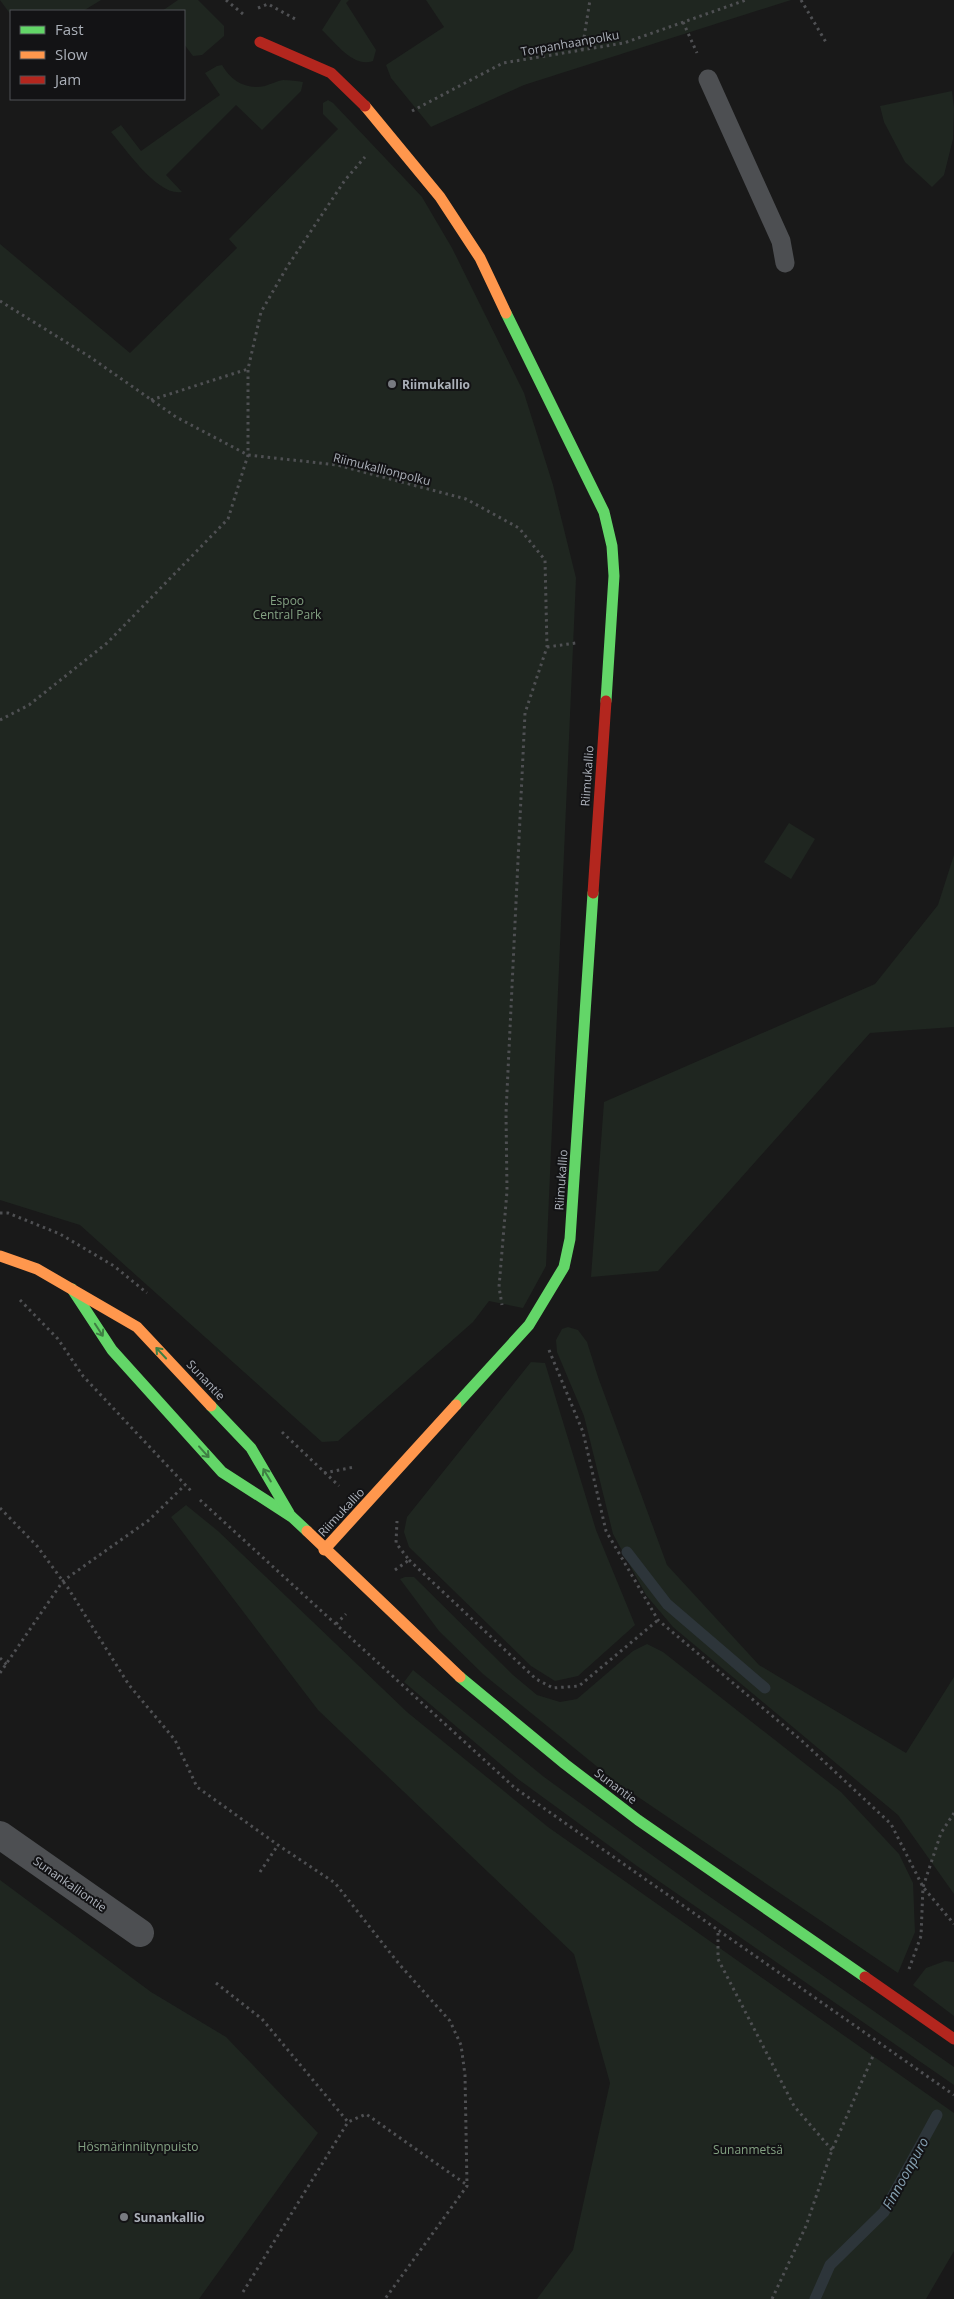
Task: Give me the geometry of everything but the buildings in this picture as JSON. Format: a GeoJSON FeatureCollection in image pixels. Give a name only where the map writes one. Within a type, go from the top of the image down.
{"type":"FeatureCollection","features":[{"type":"Feature","properties":{"kind":"street","name":"Riimukallio"},"geometry":{"type":"LineString","coordinates":[[260,42],[331,73],[357,97],[387,131],[440,197],[480,258],[536,377],[604,512],[612,546],[614,576],[570,1239],[564,1267],[529,1325],[324,1550]]}},
{"type":"Feature","properties":{"kind":"street","name":"Sunantie"},"geometry":{"type":"LineString","coordinates":[[3,1257],[37,1269],[137,1327],[251,1448],[292,1517]]}},
{"type":"Feature","properties":{"kind":"street","name":"Sunantie"},"geometry":{"type":"LineString","coordinates":[[72,1289],[112,1350],[222,1472],[292,1517],[324,1550],[369,1590],[449,1668],[565,1764],[638,1820],[954,2039]]}},
{"type":"Feature","properties":{"kind":"street","name":"Sunankalliontie"},"geometry":{"type":"LineString","coordinates":[[0,1836],[140,1933]]}},
{"type":"Feature","properties":{"kind":"lane"},"geometry":{"type":"LineString","coordinates":[[708,78],[781,241],[785,262]]}},
{"type":"Feature","properties":{"kind":"path"},"geometry":{"type":"LineString","coordinates":[[582,50],[590,0]]}},
{"type":"Feature","properties":{"kind":"path","name":"Torpanhaanpolku"},"geometry":{"type":"LineString","coordinates":[[0,720],[29,705],[108,643],[228,519],[248,455],[248,369],[261,312],[345,180],[387,131],[404,116],[503,63],[624,43],[746,0]]}},
{"type":"Feature","properties":{"kind":"path"},"geometry":{"type":"LineString","coordinates":[[801,0],[827,44]]}},
{"type":"Feature","properties":{"kind":"path"},"geometry":{"type":"LineString","coordinates":[[683,22],[708,78]]}},
{"type":"Feature","properties":{"kind":"path","name":"Riimukallionpolku"},"geometry":{"type":"LineString","coordinates":[[0,301],[90,357],[176,417],[248,455],[337,465],[466,500],[519,528],[544,560],[547,647],[525,713],[506,1112],[506,1222],[499,1287],[503,1310]]}},
{"type":"Feature","properties":{"kind":"path"},"geometry":{"type":"LineString","coordinates":[[151,400],[248,369]]}},
{"type":"Feature","properties":{"kind":"path"},"geometry":{"type":"LineString","coordinates":[[13,1295],[27,1305],[58,1339],[83,1376],[186,1485],[515,1788],[954,2095]]}},
{"type":"Feature","properties":{"kind":"path"},"geometry":{"type":"LineString","coordinates":[[548,1346],[582,1432],[606,1531],[658,1620],[801,1740],[891,1824],[923,1887],[954,1924]]}},
{"type":"Feature","properties":{"kind":"path"},"geometry":{"type":"LineString","coordinates":[[0,1673],[63,1581],[149,1520],[186,1485]]}},
{"type":"Feature","properties":{"kind":"path"},"geometry":{"type":"LineString","coordinates":[[0,1508],[37,1546],[63,1581],[129,1685],[175,1740],[197,1787],[335,1883],[400,1964],[450,2021],[461,2045],[465,2075],[467,2186],[385,2299]]}},
{"type":"Feature","properties":{"kind":"path"},"geometry":{"type":"LineString","coordinates":[[402,1515],[396,1523],[396,1543],[409,1560],[536,1679],[553,1688],[579,1686],[658,1620]]}},
{"type":"Feature","properties":{"kind":"path"},"geometry":{"type":"LineString","coordinates":[[336,1624],[369,1590],[409,1560]]}},
{"type":"Feature","properties":{"kind":"path"},"geometry":{"type":"LineString","coordinates":[[0,1658],[7,1664]]}},
{"type":"Feature","properties":{"kind":"path"},"geometry":{"type":"LineString","coordinates":[[908,1970],[921,1936],[923,1887],[941,1833],[954,1813]]}},
{"type":"Feature","properties":{"kind":"path"},"geometry":{"type":"LineString","coordinates":[[260,1872],[278,1845]]}},
{"type":"Feature","properties":{"kind":"path"},"geometry":{"type":"LineString","coordinates":[[718,1930],[718,1958],[794,2106],[832,2150]]}},
{"type":"Feature","properties":{"kind":"path"},"geometry":{"type":"LineString","coordinates":[[216,1983],[262,2018],[348,2122]]}},
{"type":"Feature","properties":{"kind":"path"},"geometry":{"type":"LineString","coordinates":[[772,2299],[806,2226],[832,2150],[873,2056]]}},
{"type":"Feature","properties":{"kind":"path"},"geometry":{"type":"LineString","coordinates":[[243,2292],[348,2122],[366,2114],[467,2186]]}},
{"type":"Feature","properties":{"kind":"green space"},"geometry":{"type":"Polygon","coordinates":[[[0,0],[101,0],[85,10],[10,10],[10,14],[0,0]]]}},
{"type":"Feature","properties":{"kind":"green space"},"geometry":{"type":"Polygon","coordinates":[[[178,0],[198,0],[224,26],[224,36],[202,55],[193,56],[185,45],[185,10],[163,10],[178,0]]]}},
{"type":"Feature","properties":{"kind":"green space"},"geometry":{"type":"Polygon","coordinates":[[[341,0],[349,0],[346,3],[376,50],[373,61],[359,61],[352,58],[322,30],[341,0]]]}},
{"type":"Feature","properties":{"kind":"green space"},"geometry":{"type":"Polygon","coordinates":[[[426,0],[791,0],[524,85],[431,127],[391,78],[386,65],[444,27],[426,0]]]}},
{"type":"Feature","properties":{"kind":"green space"},"geometry":{"type":"Polygon","coordinates":[[[222,65],[230,76],[245,85],[258,87],[283,80],[303,82],[301,91],[262,130],[236,105],[166,175],[182,192],[173,192],[163,187],[143,170],[111,132],[121,125],[141,151],[220,95],[205,73],[222,65]]]}},
{"type":"Feature","properties":{"kind":"green space"},"geometry":{"type":"Polygon","coordinates":[[[952,91],[954,109],[953,139],[944,175],[932,187],[905,162],[884,122],[880,106],[952,91]]]}},
{"type":"Feature","properties":{"kind":"green space","name":"Espoo Central Park"},"geometry":{"type":"Polygon","coordinates":[[[328,100],[333,103],[422,197],[452,248],[524,393],[553,485],[576,578],[546,1266],[523,1308],[489,1301],[473,1322],[338,1441],[322,1442],[80,1225],[0,1200],[0,244],[130,353],[237,248],[229,239],[338,129],[323,114],[323,103],[328,100]]]}},
{"type":"Feature","properties":{"kind":"green space"},"geometry":{"type":"Polygon","coordinates":[[[789,823],[815,839],[791,879],[764,862],[789,823]]]}},
{"type":"Feature","properties":{"kind":"green space"},"geometry":{"type":"Polygon","coordinates":[[[954,855],[954,1027],[870,1033],[658,1271],[591,1277],[604,1102],[875,984],[938,905],[954,855]]]}},
{"type":"Feature","properties":{"kind":"green space"},"geometry":{"type":"Polygon","coordinates":[[[568,1327],[578,1330],[587,1342],[667,1565],[759,1665],[906,1753],[954,1677],[954,1894],[898,1815],[673,1627],[646,1595],[613,1534],[584,1416],[557,1352],[556,1340],[562,1329],[568,1327]]]}},
{"type":"Feature","properties":{"kind":"green space"},"geometry":{"type":"Polygon","coordinates":[[[531,1362],[545,1363],[596,1530],[635,1625],[578,1676],[555,1681],[531,1666],[409,1547],[404,1532],[407,1517],[531,1362]]]}},
{"type":"Feature","properties":{"kind":"green space","name":"Sunanmetsä"},"geometry":{"type":"Polygon","coordinates":[[[186,1505],[218,1531],[407,1712],[548,1827],[954,2113],[954,2251],[926,2299],[537,2299],[573,2250],[610,2083],[574,1954],[318,1710],[171,1517],[186,1505]]]}},
{"type":"Feature","properties":{"kind":"green space"},"geometry":{"type":"Polygon","coordinates":[[[414,1577],[513,1675],[537,1695],[560,1702],[577,1699],[633,1651],[647,1644],[663,1652],[841,1792],[899,1854],[913,1883],[915,1932],[898,1973],[616,1782],[483,1674],[439,1631],[400,1579],[414,1577]]]}},
{"type":"Feature","properties":{"kind":"green space"},"geometry":{"type":"Polygon","coordinates":[[[413,1670],[544,1777],[703,1892],[954,2067],[954,2085],[637,1866],[518,1779],[404,1682],[413,1670]]]}},
{"type":"Feature","properties":{"kind":"green space","name":"Hösmärinniitynpuisto"},"geometry":{"type":"Polygon","coordinates":[[[0,1880],[151,1992],[226,2037],[318,2133],[199,2299],[0,2299],[0,1880]]]}},
{"type":"Feature","properties":{"kind":"green space"},"geometry":{"type":"Polygon","coordinates":[[[945,1961],[954,1962],[954,2016],[913,1985],[926,1968],[945,1961]]]}},
{"type":"Feature","properties":{"kind":"waterway"},"geometry":{"type":"LineString","coordinates":[[627,1552],[667,1604],[765,1688]]}},
{"type":"Feature","properties":{"kind":"waterway","name":"Finnoonpuro"},"geometry":{"type":"LineString","coordinates":[[815,2299],[830,2265],[884,2212],[937,2115]]}},
{"type":"Feature","properties":{"kind":"traffic: fast"},"geometry":{"type":"LineString","coordinates":[[506,313],[604,512],[612,546],[614,576],[606,701]]}},
{"type":"Feature","properties":{"kind":"traffic: fast"},"geometry":{"type":"LineString","coordinates":[[456,1405],[529,1325],[564,1267],[570,1239],[593,893]]}},
{"type":"Feature","properties":{"kind":"traffic: fast"},"geometry":{"type":"LineString","coordinates":[[72,1289],[112,1350],[222,1472],[292,1517],[307,1531]]}},
{"type":"Feature","properties":{"kind":"traffic: fast"},"geometry":{"type":"LineString","coordinates":[[211,1406],[251,1448],[289,1513]]}},
{"type":"Feature","properties":{"kind":"traffic: fast"},"geometry":{"type":"LineString","coordinates":[[460,1677],[565,1764],[638,1820],[865,1977]]}},
{"type":"Feature","properties":{"kind":"traffic: slow"},"geometry":{"type":"LineString","coordinates":[[365,106],[440,197],[480,258],[506,313]]}},
{"type":"Feature","properties":{"kind":"traffic: slow"},"geometry":{"type":"LineString","coordinates":[[0,1256],[37,1269],[137,1327],[211,1406]]}},
{"type":"Feature","properties":{"kind":"traffic: slow"},"geometry":{"type":"LineString","coordinates":[[324,1550],[456,1405]]}},
{"type":"Feature","properties":{"kind":"traffic: slow"},"geometry":{"type":"LineString","coordinates":[[307,1531],[460,1677]]}},
{"type":"Feature","properties":{"kind":"traffic: jam"},"geometry":{"type":"LineString","coordinates":[[260,42],[331,73],[365,106]]}},
{"type":"Feature","properties":{"kind":"traffic: jam"},"geometry":{"type":"LineString","coordinates":[[593,893],[606,701]]}},
{"type":"Feature","properties":{"kind":"traffic: jam"},"geometry":{"type":"LineString","coordinates":[[865,1977],[954,2039]]}},
{"type":"Feature","properties":{"kind":"place","name":"Riimukallio"},"geometry":{"type":"Point","coordinates":[392,384]}},
{"type":"Feature","properties":{"kind":"place","name":"Sunankallio"},"geometry":{"type":"Point","coordinates":[124,2217]}}]}
